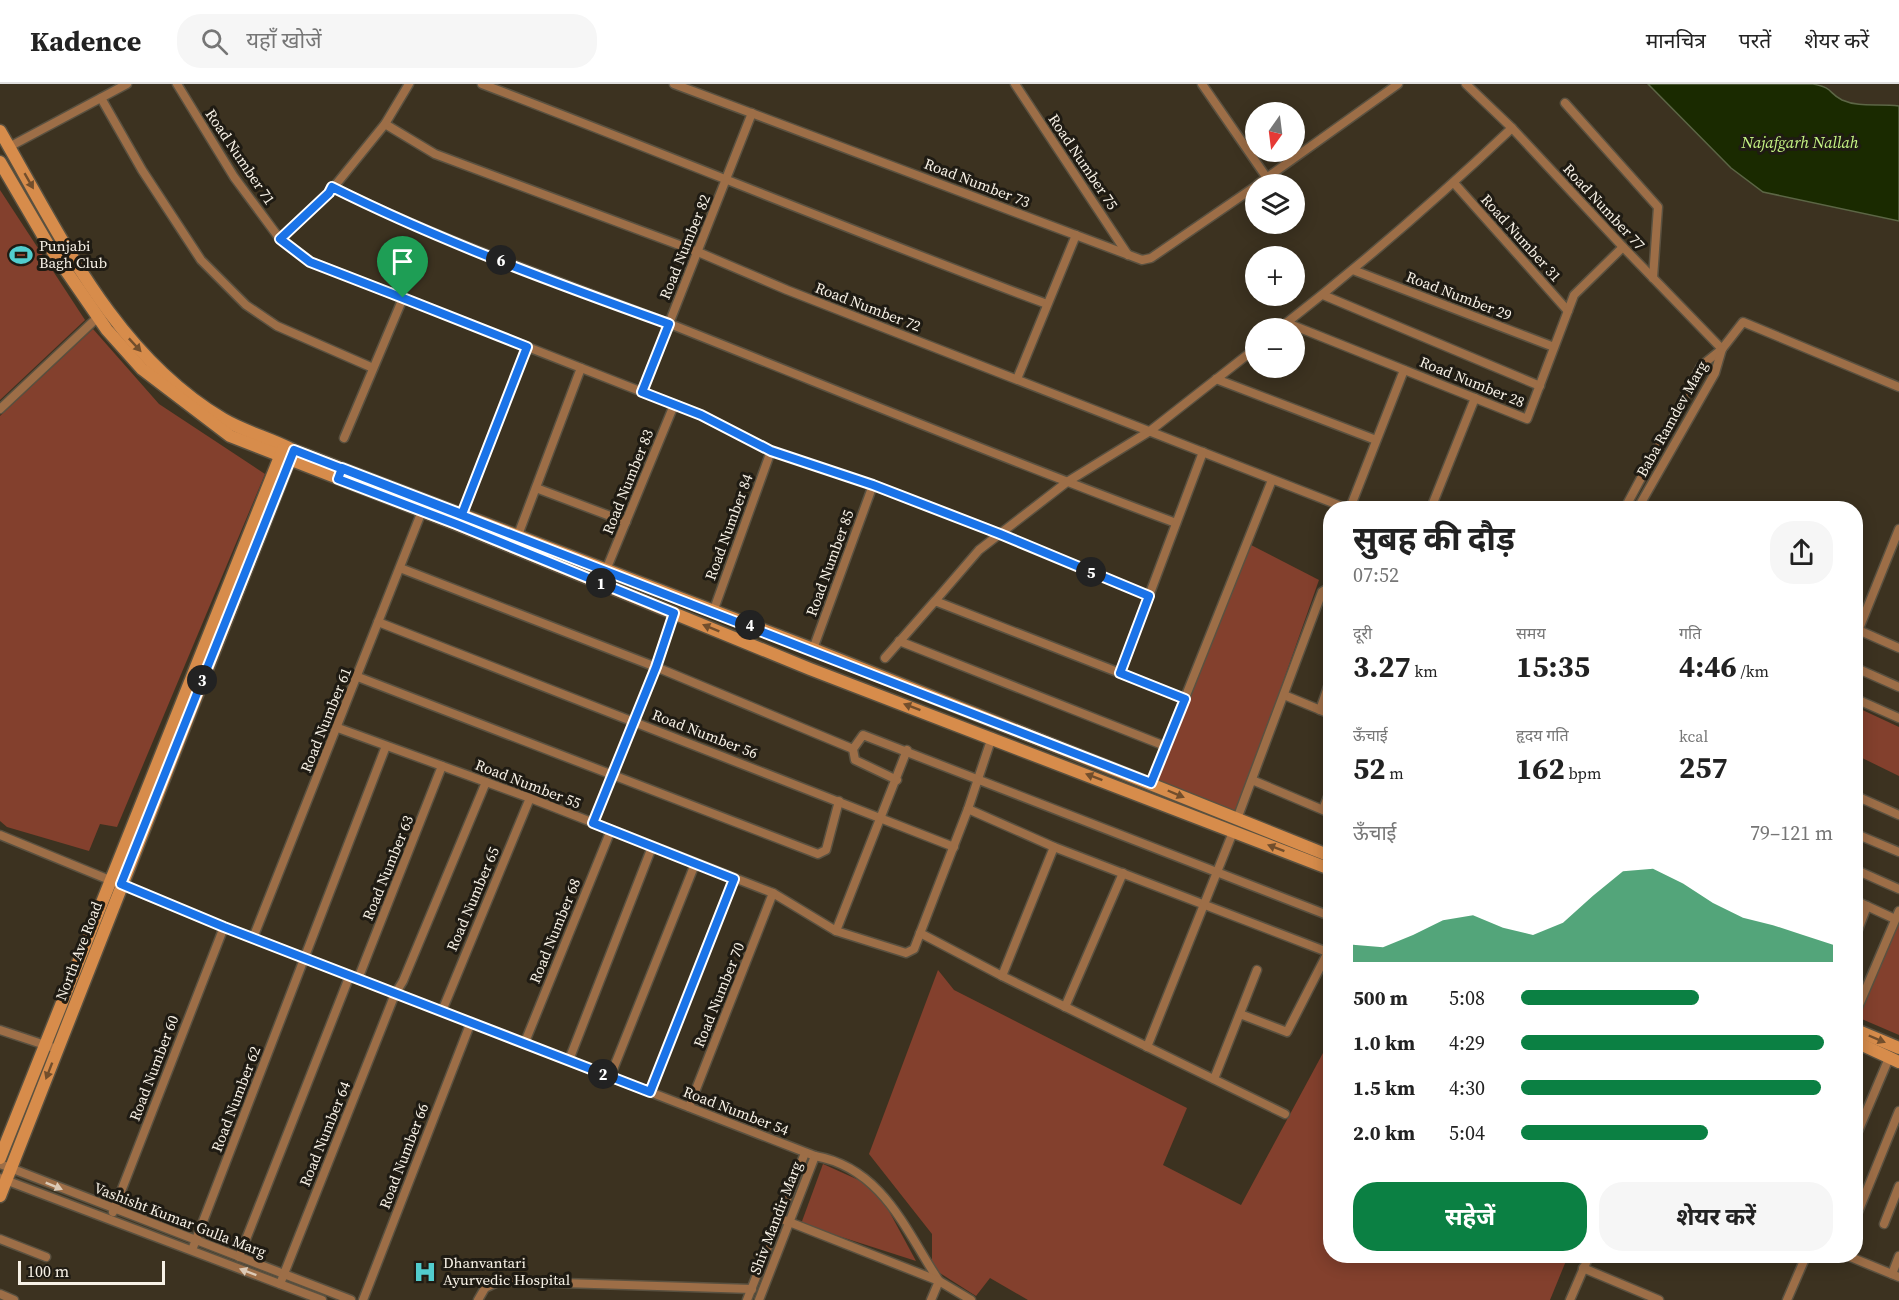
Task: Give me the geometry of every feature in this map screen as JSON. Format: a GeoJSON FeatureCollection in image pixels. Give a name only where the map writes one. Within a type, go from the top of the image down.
{"type":"FeatureCollection","features":[{"type":"Feature","properties":{"kind":"street"},"geometry":{"type":"LineString","coordinates":[[9,147],[127,84]]}},
{"type":"Feature","properties":{"kind":"street","name":"Road Number 71"},"geometry":{"type":"LineString","coordinates":[[177,84],[234,177],[280,239],[310,262],[674,405],[771,451],[873,485],[1000,534],[1149,596]]}},
{"type":"Feature","properties":{"kind":"street"},"geometry":{"type":"LineString","coordinates":[[280,239],[329,193],[385,124],[409,84]]}},
{"type":"Feature","properties":{"kind":"street"},"geometry":{"type":"LineString","coordinates":[[482,84],[726,178],[902,250],[1047,304]]}},
{"type":"Feature","properties":{"kind":"street","name":"Road Number 73"},"geometry":{"type":"LineString","coordinates":[[674,84],[1142,260],[1151,258],[1245,193]]}},
{"type":"Feature","properties":{"kind":"street","name":"Road Number 75"},"geometry":{"type":"LineString","coordinates":[[1015,84],[1128,255]]}},
{"type":"Feature","properties":{"kind":"street"},"geometry":{"type":"LineString","coordinates":[[1202,84],[1264,174]]}},
{"type":"Feature","properties":{"kind":"street","name":"Road Number 73"},"geometry":{"type":"LineString","coordinates":[[1273,174],[1398,84]]}},
{"type":"Feature","properties":{"kind":"street","name":"Road Number 77"},"geometry":{"type":"LineString","coordinates":[[1466,84],[1512,128],[1722,349]]}},
{"type":"Feature","properties":{"kind":"street"},"geometry":{"type":"LineString","coordinates":[[101,98],[142,170],[201,260],[246,305],[277,326],[374,368]]}},
{"type":"Feature","properties":{"kind":"street"},"geometry":{"type":"LineString","coordinates":[[1565,103],[1658,207],[1653,278]]}},
{"type":"Feature","properties":{"kind":"street","name":"Road Number 82"},"geometry":{"type":"LineString","coordinates":[[642,392],[752,113]]}},
{"type":"Feature","properties":{"kind":"street","name":"Road Number 72"},"geometry":{"type":"LineString","coordinates":[[385,124],[435,154],[698,252],[787,290],[1329,501]]}},
{"type":"Feature","properties":{"kind":"street"},"geometry":{"type":"LineString","coordinates":[[1294,318],[1454,183],[1512,128]]}},
{"type":"Feature","properties":{"kind":"street"},"geometry":{"type":"LineString","coordinates":[[0,131],[99,298],[123,332],[152,362],[191,396],[223,419],[287,453]]}},
{"type":"Feature","properties":{"kind":"street"},"geometry":{"type":"LineString","coordinates":[[0,162],[50,246],[98,317],[142,369],[192,410],[230,436],[287,453],[422,511],[810,669],[1323,866]]}},
{"type":"Feature","properties":{"kind":"street","name":"Road Number 31"},"geometry":{"type":"LineString","coordinates":[[1454,183],[1568,311]]}},
{"type":"Feature","properties":{"kind":"street"},"geometry":{"type":"LineString","coordinates":[[332,187],[389,215],[573,290],[669,324],[1176,523]]}},
{"type":"Feature","properties":{"kind":"street"},"geometry":{"type":"LineString","coordinates":[[1017,380],[1076,235]]}},
{"type":"Feature","properties":{"kind":"street","name":"Road Number 28"},"geometry":{"type":"LineString","coordinates":[[1305,334],[1527,419],[1574,295],[1623,247]]}},
{"type":"Feature","properties":{"kind":"street","name":"Road Number 29"},"geometry":{"type":"LineString","coordinates":[[1353,270],[1554,347]]}},
{"type":"Feature","properties":{"kind":"street"},"geometry":{"type":"LineString","coordinates":[[1323,295],[1539,386]]}},
{"type":"Feature","properties":{"kind":"street"},"geometry":{"type":"LineString","coordinates":[[344,438],[403,298]]}},
{"type":"Feature","properties":{"kind":"street"},"geometry":{"type":"LineString","coordinates":[[0,409],[98,317]]}},
{"type":"Feature","properties":{"kind":"street"},"geometry":{"type":"LineString","coordinates":[[1722,349],[1743,322],[1899,387]]}},
{"type":"Feature","properties":{"kind":"street"},"geometry":{"type":"LineString","coordinates":[[462,514],[527,347]]}},
{"type":"Feature","properties":{"kind":"street","name":"Baba Ramdev Marg"},"geometry":{"type":"LineString","coordinates":[[1629,501],[1701,366],[1722,349]]}},
{"type":"Feature","properties":{"kind":"street","name":"Baba Ramdev Marg"},"geometry":{"type":"LineString","coordinates":[[1642,501],[1715,373],[1722,349]]}},
{"type":"Feature","properties":{"kind":"street"},"geometry":{"type":"LineString","coordinates":[[885,658],[979,550],[1067,482],[1150,431],[1245,357]]}},
{"type":"Feature","properties":{"kind":"street"},"geometry":{"type":"LineString","coordinates":[[518,536],[581,368]]}},
{"type":"Feature","properties":{"kind":"street"},"geometry":{"type":"LineString","coordinates":[[1351,501],[1404,370]]}},
{"type":"Feature","properties":{"kind":"street"},"geometry":{"type":"LineString","coordinates":[[1216,379],[1376,440]]}},
{"type":"Feature","properties":{"kind":"street"},"geometry":{"type":"LineString","coordinates":[[1434,501],[1475,398]]}},
{"type":"Feature","properties":{"kind":"street","name":"Road Number 83"},"geometry":{"type":"LineString","coordinates":[[606,570],[674,405]]}},
{"type":"Feature","properties":{"kind":"street","name":"Road Number 84"},"geometry":{"type":"LineString","coordinates":[[713,612],[771,451]]}},
{"type":"Feature","properties":{"kind":"street"},"geometry":{"type":"LineString","coordinates":[[1120,673],[1203,452]]}},
{"type":"Feature","properties":{"kind":"street","name":"North Ave Road"},"geometry":{"type":"LineString","coordinates":[[0,1196],[4,1173],[51,1047],[287,453]]}},
{"type":"Feature","properties":{"kind":"street"},"geometry":{"type":"LineString","coordinates":[[340,474],[462,514],[813,649],[1323,853]]}},
{"type":"Feature","properties":{"kind":"street"},"geometry":{"type":"LineString","coordinates":[[1151,783],[1272,480]]}},
{"type":"Feature","properties":{"kind":"street","name":"Road Number 85"},"geometry":{"type":"LineString","coordinates":[[813,649],[873,485]]}},
{"type":"Feature","properties":{"kind":"street"},"geometry":{"type":"LineString","coordinates":[[536,488],[626,522]]}},
{"type":"Feature","properties":{"kind":"street","name":"Road Number 61"},"geometry":{"type":"LineString","coordinates":[[253,938],[422,511]]}},
{"type":"Feature","properties":{"kind":"street"},"geometry":{"type":"LineString","coordinates":[[1863,615],[1899,529]]}},
{"type":"Feature","properties":{"kind":"street"},"geometry":{"type":"LineString","coordinates":[[400,568],[656,667],[853,748]]}},
{"type":"Feature","properties":{"kind":"street"},"geometry":{"type":"LineString","coordinates":[[1237,819],[1323,591]]}},
{"type":"Feature","properties":{"kind":"street"},"geometry":{"type":"LineString","coordinates":[[935,601],[1185,699]]}},
{"type":"Feature","properties":{"kind":"street"},"geometry":{"type":"LineString","coordinates":[[593,823],[656,667],[674,613]]}},
{"type":"Feature","properties":{"kind":"street","name":"Road Number 56"},"geometry":{"type":"LineString","coordinates":[[378,622],[954,847]]}},
{"type":"Feature","properties":{"kind":"street"},"geometry":{"type":"LineString","coordinates":[[1863,635],[1899,648]]}},
{"type":"Feature","properties":{"kind":"street"},"geometry":{"type":"LineString","coordinates":[[899,641],[1165,746]]}},
{"type":"Feature","properties":{"kind":"street"},"geometry":{"type":"LineString","coordinates":[[1863,671],[1899,687]]}},
{"type":"Feature","properties":{"kind":"street"},"geometry":{"type":"LineString","coordinates":[[357,677],[822,855],[826,850],[839,801]]}},
{"type":"Feature","properties":{"kind":"street"},"geometry":{"type":"LineString","coordinates":[[1284,695],[1323,711]]}},
{"type":"Feature","properties":{"kind":"street"},"geometry":{"type":"LineString","coordinates":[[1320,710],[1323,701]]}},
{"type":"Feature","properties":{"kind":"street"},"geometry":{"type":"LineString","coordinates":[[1863,702],[1899,718]]}},
{"type":"Feature","properties":{"kind":"street","name":"Road Number 55"},"geometry":{"type":"LineString","coordinates":[[338,728],[530,798],[773,893],[836,931],[906,953],[914,949],[920,933]]}},
{"type":"Feature","properties":{"kind":"street"},"geometry":{"type":"LineString","coordinates":[[853,748],[863,735],[908,750],[1323,913]]}},
{"type":"Feature","properties":{"kind":"street"},"geometry":{"type":"LineString","coordinates":[[993,738],[920,933],[1002,976],[1285,1114]]}},
{"type":"Feature","properties":{"kind":"street","name":"Road Number 62"},"geometry":{"type":"LineString","coordinates":[[192,1250],[386,746]]}},
{"type":"Feature","properties":{"kind":"street"},"geometry":{"type":"LineString","coordinates":[[853,748],[856,761],[897,780]]}},
{"type":"Feature","properties":{"kind":"street"},"geometry":{"type":"LineString","coordinates":[[836,931],[908,750]]}},
{"type":"Feature","properties":{"kind":"street","name":"Road Number 63"},"geometry":{"type":"LineString","coordinates":[[239,1257],[442,766]]}},
{"type":"Feature","properties":{"kind":"street"},"geometry":{"type":"LineString","coordinates":[[1252,780],[1323,809]]}},
{"type":"Feature","properties":{"kind":"street","name":"Road Number 64"},"geometry":{"type":"LineString","coordinates":[[280,1284],[395,994],[403,981],[486,782]]}},
{"type":"Feature","properties":{"kind":"street","name":"Road Number 65"},"geometry":{"type":"LineString","coordinates":[[442,1011],[530,798]]}},
{"type":"Feature","properties":{"kind":"street"},"geometry":{"type":"LineString","coordinates":[[1863,799],[1899,815]]}},
{"type":"Feature","properties":{"kind":"street"},"geometry":{"type":"LineString","coordinates":[[968,809],[1054,846],[1323,951]]}},
{"type":"Feature","properties":{"kind":"street","name":"Road Number 68"},"geometry":{"type":"LineString","coordinates":[[525,1042],[611,830]]}},
{"type":"Feature","properties":{"kind":"street"},"geometry":{"type":"LineString","coordinates":[[1147,1047],[1233,832]]}},
{"type":"Feature","properties":{"kind":"street","name":"Road Number 54"},"geometry":{"type":"LineString","coordinates":[[0,835],[224,927],[525,1042],[805,1153]]}},
{"type":"Feature","properties":{"kind":"street"},"geometry":{"type":"LineString","coordinates":[[1863,837],[1898,850]]}},
{"type":"Feature","properties":{"kind":"street"},"geometry":{"type":"LineString","coordinates":[[1002,976],[1054,846]]}},
{"type":"Feature","properties":{"kind":"street"},"geometry":{"type":"LineString","coordinates":[[569,1060],[652,847]]}},
{"type":"Feature","properties":{"kind":"street"},"geometry":{"type":"LineString","coordinates":[[610,1077],[695,864]]}},
{"type":"Feature","properties":{"kind":"street"},"geometry":{"type":"LineString","coordinates":[[1065,1007],[1123,873]]}},
{"type":"Feature","properties":{"kind":"street"},"geometry":{"type":"LineString","coordinates":[[1863,873],[1899,889]]}},
{"type":"Feature","properties":{"kind":"street"},"geometry":{"type":"LineString","coordinates":[[650,1092],[734,879]]}},
{"type":"Feature","properties":{"kind":"street","name":"Road Number 70"},"geometry":{"type":"LineString","coordinates":[[689,1107],[773,893]]}},
{"type":"Feature","properties":{"kind":"street"},"geometry":{"type":"LineString","coordinates":[[1863,904],[1897,915],[1863,995]]}},
{"type":"Feature","properties":{"kind":"street"},"geometry":{"type":"LineString","coordinates":[[1863,917],[1867,906]]}},
{"type":"Feature","properties":{"kind":"street","name":"Road Number 60"},"geometry":{"type":"LineString","coordinates":[[110,1220],[224,927]]}},
{"type":"Feature","properties":{"kind":"street"},"geometry":{"type":"LineString","coordinates":[[1240,1014],[1287,1032],[1323,964]]}},
{"type":"Feature","properties":{"kind":"street"},"geometry":{"type":"LineString","coordinates":[[1214,1079],[1257,970]]}},
{"type":"Feature","properties":{"kind":"street","name":"Road Number 66"},"geometry":{"type":"LineString","coordinates":[[363,1300],[471,1022]]}},
{"type":"Feature","properties":{"kind":"street"},"geometry":{"type":"LineString","coordinates":[[0,1030],[51,1047],[0,1158]]}},
{"type":"Feature","properties":{"kind":"street"},"geometry":{"type":"LineString","coordinates":[[1863,1032],[1899,1048]]}},
{"type":"Feature","properties":{"kind":"street"},"geometry":{"type":"LineString","coordinates":[[1863,1045],[1894,1060],[1863,1122]]}},
{"type":"Feature","properties":{"kind":"street"},"geometry":{"type":"LineString","coordinates":[[1863,1200],[1899,1111]]}},
{"type":"Feature","properties":{"kind":"street"},"geometry":{"type":"LineString","coordinates":[[747,1300],[805,1153]]}},
{"type":"Feature","properties":{"kind":"street","name":"Shiv Mandir Marg"},"geometry":{"type":"LineString","coordinates":[[759,1300],[815,1156],[805,1153]]}},
{"type":"Feature","properties":{"kind":"street"},"geometry":{"type":"LineString","coordinates":[[815,1156],[827,1158],[872,1182],[939,1281]]}},
{"type":"Feature","properties":{"kind":"street","name":"Vashisht Kumar Gulla Marg"},"geometry":{"type":"LineString","coordinates":[[4,1173],[196,1239],[351,1300]]}},
{"type":"Feature","properties":{"kind":"street","name":"Vashisht Kumar Gulla Marg"},"geometry":{"type":"LineString","coordinates":[[4,1173],[110,1220],[322,1300]]}},
{"type":"Feature","properties":{"kind":"street"},"geometry":{"type":"LineString","coordinates":[[1884,1224],[1899,1186]]}},
{"type":"Feature","properties":{"kind":"street"},"geometry":{"type":"LineString","coordinates":[[779,1218],[939,1281],[971,1300]]}},
{"type":"Feature","properties":{"kind":"street"},"geometry":{"type":"LineString","coordinates":[[0,1239],[46,1257]]}},
{"type":"Feature","properties":{"kind":"street"},"geometry":{"type":"LineString","coordinates":[[1863,1262],[1895,1275],[1899,1256]]}},
{"type":"Feature","properties":{"kind":"street"},"geometry":{"type":"LineString","coordinates":[[1570,1300],[1586,1263]]}},
{"type":"Feature","properties":{"kind":"street"},"geometry":{"type":"LineString","coordinates":[[1787,1300],[1801,1263]]}},
{"type":"Feature","properties":{"kind":"street"},"geometry":{"type":"LineString","coordinates":[[1583,1268],[1659,1300]]}},
{"type":"Feature","properties":{"kind":"street"},"geometry":{"type":"LineString","coordinates":[[478,1300],[485,1288],[500,1281],[752,1289]]}},
{"type":"Feature","properties":{"kind":"street"},"geometry":{"type":"LineString","coordinates":[[931,1300],[939,1281]]}},
{"type":"Feature","properties":{"kind":"street"},"geometry":{"type":"LineString","coordinates":[[0,1294],[14,1300]]}},
{"type":"Feature","properties":{"kind":"shaded area","name":"Punjabi Bagh Club"},"geometry":{"type":"Polygon","coordinates":[[[0,190],[85,320],[0,400],[0,190]]]}},
{"type":"Feature","properties":{"kind":"shaded area"},"geometry":{"type":"Polygon","coordinates":[[[93,329],[159,404],[265,474],[117,827],[100,824],[89,851],[7,827],[0,821],[0,416],[93,329]]]}},
{"type":"Feature","properties":{"kind":"shaded area"},"geometry":{"type":"Polygon","coordinates":[[[1251,545],[1319,580],[1236,815],[1155,782],[1251,545]]]}},
{"type":"Feature","properties":{"kind":"shaded area"},"geometry":{"type":"Polygon","coordinates":[[[1863,710],[1899,727],[1899,776],[1863,758],[1863,710]]]}},
{"type":"Feature","properties":{"kind":"shaded area"},"geometry":{"type":"Polygon","coordinates":[[[1899,918],[1899,1035],[1863,1020],[1863,1003],[1899,918]]]}},
{"type":"Feature","properties":{"kind":"shaded area"},"geometry":{"type":"Polygon","coordinates":[[[938,970],[954,990],[1187,1108],[1163,1165],[1241,1205],[1323,1053],[1323,1263],[1565,1263],[1550,1300],[1028,1300],[990,1278],[976,1296],[932,1268],[932,1234],[869,1154],[938,970]]]}},
{"type":"Feature","properties":{"kind":"shaded area"},"geometry":{"type":"Polygon","coordinates":[[[823,1164],[872,1186],[883,1200],[916,1261],[801,1224],[823,1164]]]}},
{"type":"Feature","properties":{"kind":"water","name":"Najafgarh Nallah"},"geometry":{"type":"Polygon","coordinates":[[[1648,84],[1813,84],[1828,89],[1842,100],[1849,102],[1863,105],[1899,106],[1899,221],[1763,192],[1731,168],[1648,84]]]}},
{"type":"Feature","properties":{"kind":"place","name":"Punjabi Bagh Club"},"geometry":{"type":"Point","coordinates":[21,255]}},
{"type":"Feature","properties":{"kind":"place","name":"Dhanvantari Ayurvedic Hospital"},"geometry":{"type":"Point","coordinates":[425,1272]}},
{"type":"Feature","properties":{"kind":"route"},"geometry":{"type":"LineString","coordinates":[[403,298],[310,262],[280,239],[329,193],[332,187],[389,215],[573,290],[669,324],[642,392],[701,415],[771,451],[873,485],[1000,534],[1149,596],[1120,673],[1185,699],[1151,783],[813,649],[713,612],[462,514],[391,486],[294,450],[121,884],[178,909],[650,1092],[734,879],[593,823],[656,667],[674,613],[456,524],[338,479],[342,468],[462,514],[527,347],[403,298]]}}]}
